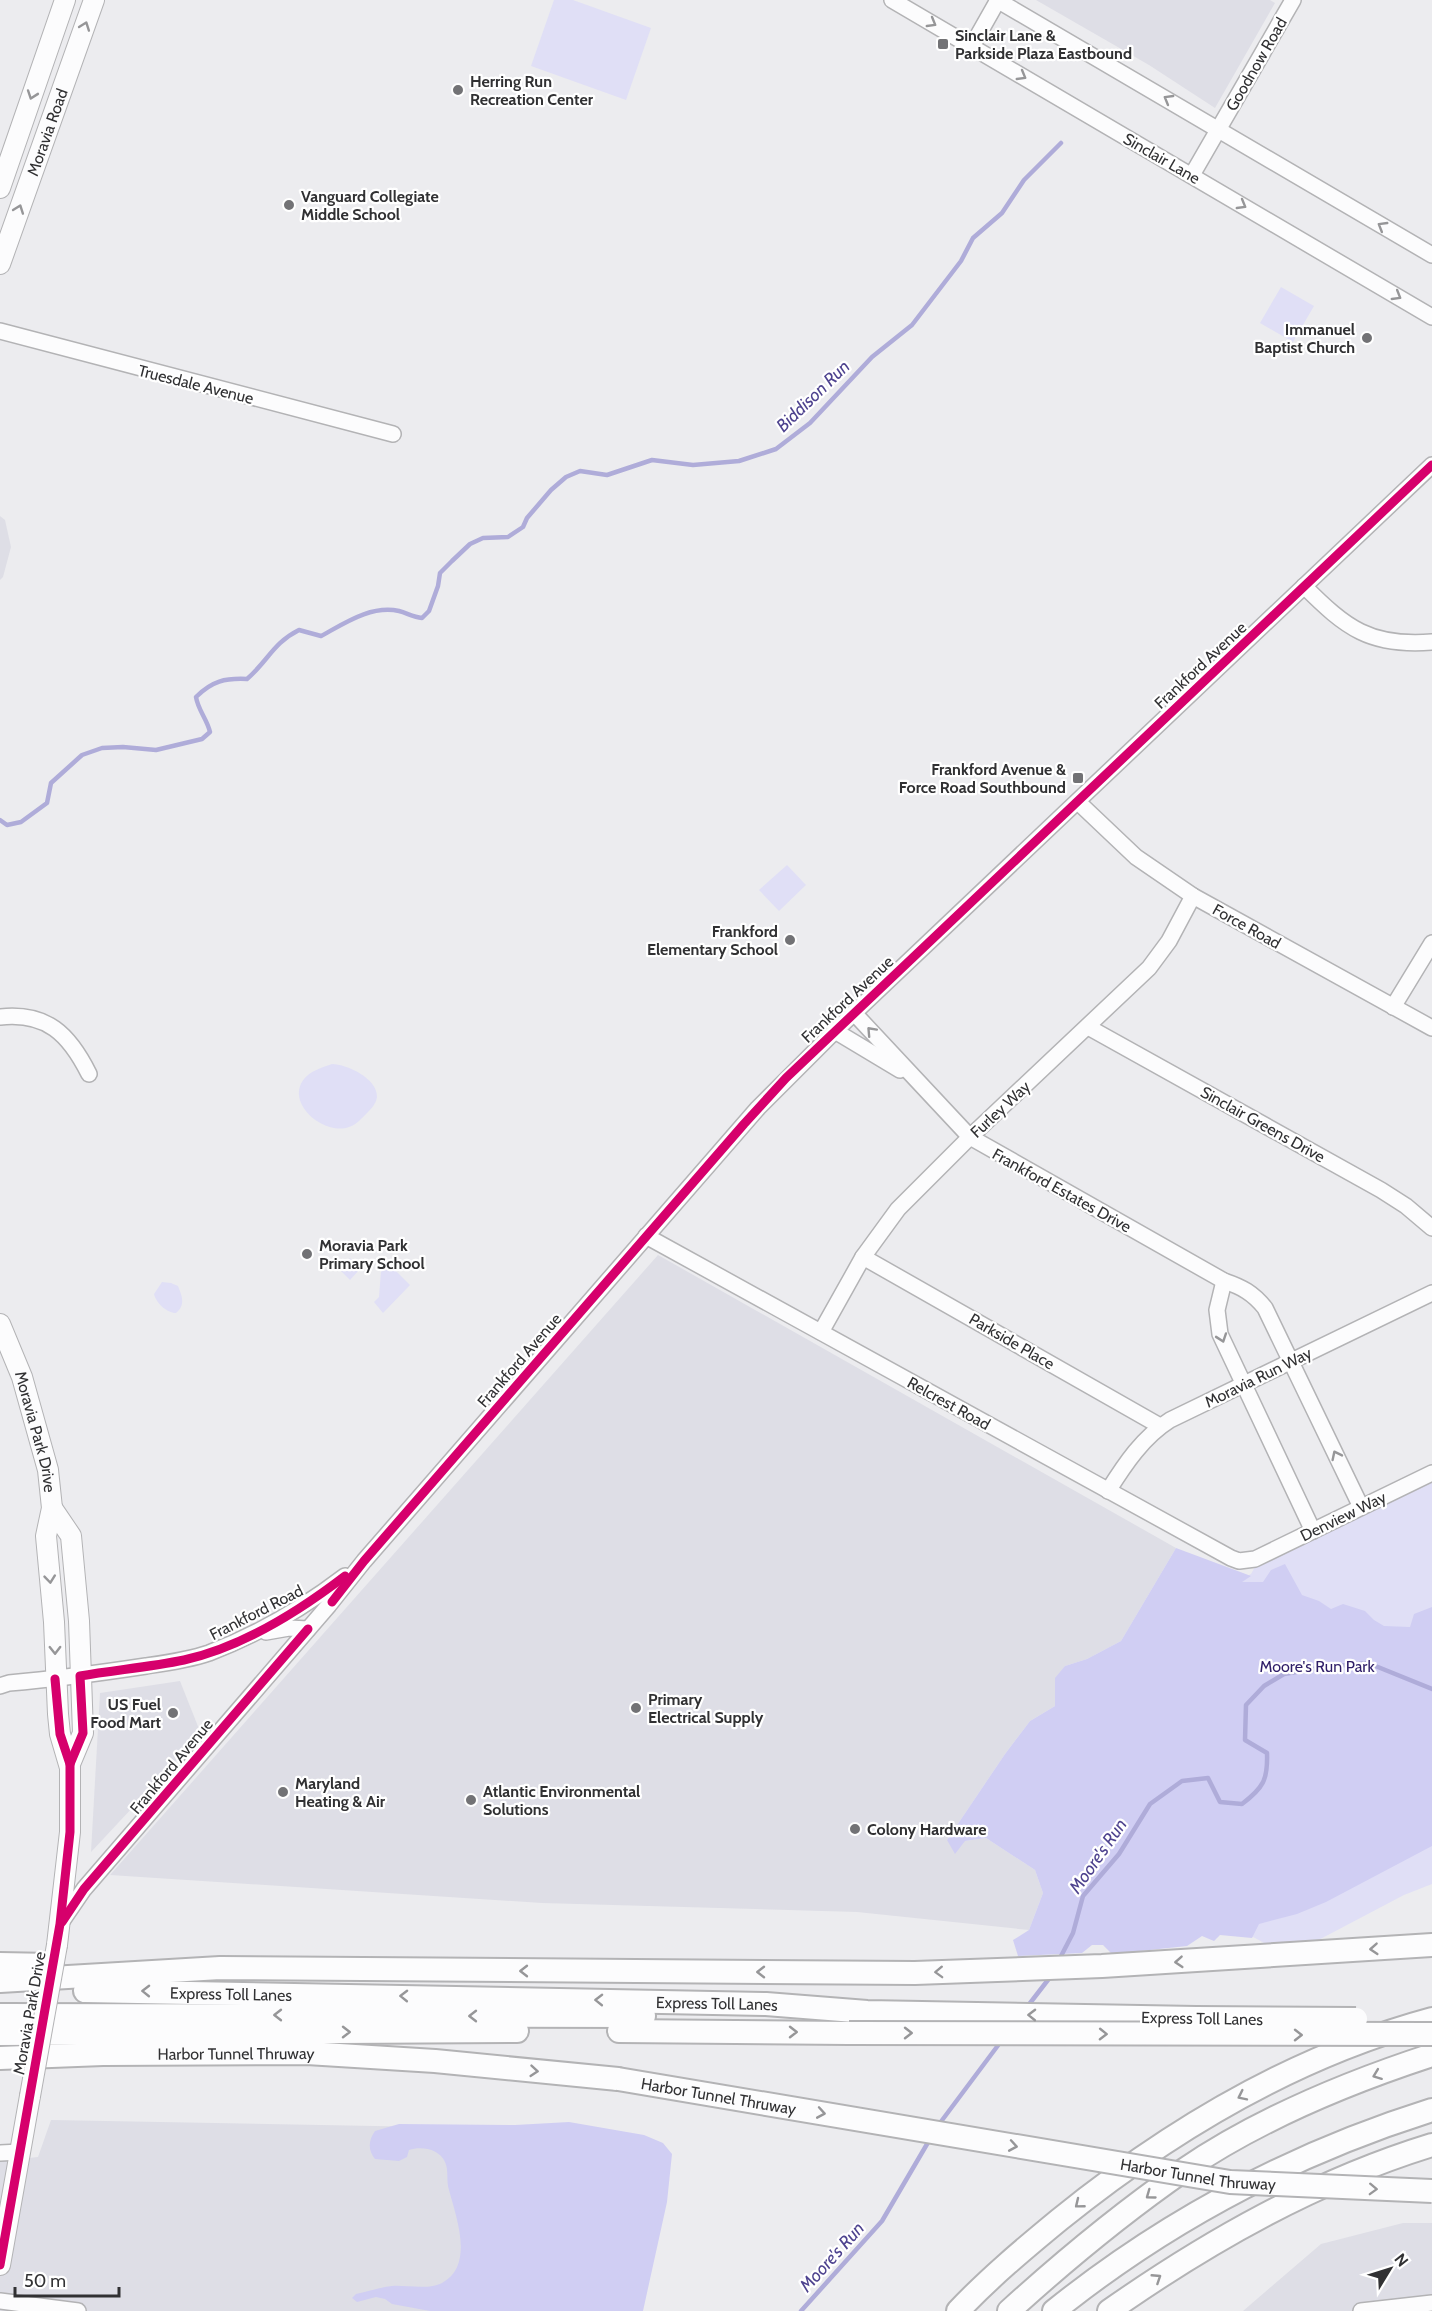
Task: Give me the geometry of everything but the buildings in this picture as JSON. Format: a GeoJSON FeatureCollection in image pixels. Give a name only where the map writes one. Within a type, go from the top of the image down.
{"type":"FeatureCollection","features":[{"type":"Feature","properties":{"kind":"highway"},"geometry":{"type":"LineString","coordinates":[[0,1964],[220,1968],[915,1973],[1102,1966],[1432,1945]]}},
{"type":"Feature","properties":{"kind":"highway"},"geometry":{"type":"LineString","coordinates":[[0,1981],[220,1968]]}},
{"type":"Feature","properties":{"kind":"highway","name":"Express Toll Lanes"},"geometry":{"type":"LineString","coordinates":[[0,1992],[113,1990],[754,2003],[867,2012],[1196,2018],[1432,2019]]}},
{"type":"Feature","properties":{"kind":"highway"},"geometry":{"type":"LineString","coordinates":[[0,2015],[766,2017],[867,2012]]}},
{"type":"Feature","properties":{"kind":"highway"},"geometry":{"type":"LineString","coordinates":[[958,2311],[1030,2244],[1094,2192],[1164,2143],[1229,2103],[1304,2066],[1404,2026],[1432,2019]]}},
{"type":"Feature","properties":{"kind":"highway","name":"Express Toll Lanes"},"geometry":{"type":"LineString","coordinates":[[0,2034],[525,2031],[1432,2034]]}},
{"type":"Feature","properties":{"kind":"highway","name":"Harbor Tunnel Thruway"},"geometry":{"type":"LineString","coordinates":[[0,2058],[307,2053],[435,2061],[618,2079],[1230,2182],[1432,2191]]}},
{"type":"Feature","properties":{"kind":"highway"},"geometry":{"type":"LineString","coordinates":[[0,2070],[110,2063],[153,2054]]}},
{"type":"Feature","properties":{"kind":"highway"},"geometry":{"type":"LineString","coordinates":[[1009,2311],[1054,2270],[1117,2219],[1185,2170],[1250,2131],[1326,2094],[1432,2055]]}},
{"type":"Feature","properties":{"kind":"highway"},"geometry":{"type":"LineString","coordinates":[[1054,2311],[1118,2263],[1213,2204],[1313,2154],[1370,2131],[1432,2110]]}},
{"type":"Feature","properties":{"kind":"highway"},"geometry":{"type":"LineString","coordinates":[[1108,2311],[1158,2277],[1274,2209],[1340,2179],[1432,2145]]}},
{"type":"Feature","properties":{"kind":"main road","name":"Moravia Road"},"geometry":{"type":"LineString","coordinates":[[0,188],[65,0]]}},
{"type":"Feature","properties":{"kind":"main road","name":"Moravia Road"},"geometry":{"type":"LineString","coordinates":[[0,264],[94,0]]}},
{"type":"Feature","properties":{"kind":"main road","name":"Moravia Park Drive"},"geometry":{"type":"LineString","coordinates":[[0,1324],[22,1377],[48,1470],[52,1508],[46,1536],[54,1622],[55,1678],[60,1734],[69,1764],[70,1832],[57,1945],[0,2265]]}},
{"type":"Feature","properties":{"kind":"main road","name":"Moravia Park Drive"},"geometry":{"type":"LineString","coordinates":[[52,1508],[71,1536],[79,1621],[82,1733],[69,1764]]}},
{"type":"Feature","properties":{"kind":"street","name":"Sinclair Lane"},"geometry":{"type":"LineString","coordinates":[[892,0],[1432,317]]}},
{"type":"Feature","properties":{"kind":"street"},"geometry":{"type":"LineString","coordinates":[[972,46],[998,0],[1432,255]]}},
{"type":"Feature","properties":{"kind":"street","name":"Goodnow Road"},"geometry":{"type":"LineString","coordinates":[[1191,175],[1293,0]]}},
{"type":"Feature","properties":{"kind":"street","name":"Truesdale Avenue"},"geometry":{"type":"LineString","coordinates":[[0,331],[393,434]]}},
{"type":"Feature","properties":{"kind":"street","name":"Frankford Avenue"},"geometry":{"type":"LineString","coordinates":[[60,1924],[84,1889],[364,1561],[758,1108],[835,1030],[1432,465]]}},
{"type":"Feature","properties":{"kind":"street"},"geometry":{"type":"LineString","coordinates":[[1304,586],[1328,610],[1353,630],[1391,641],[1432,642]]}},
{"type":"Feature","properties":{"kind":"street","name":"Force Road"},"geometry":{"type":"LineString","coordinates":[[1078,802],[1136,857],[1193,896],[1432,1028]]}},
{"type":"Feature","properties":{"kind":"street","name":"Furley Way"},"geometry":{"type":"LineString","coordinates":[[821,1332],[863,1257],[912,1193],[1088,1027],[1155,960],[1193,896]]}},
{"type":"Feature","properties":{"kind":"street"},"geometry":{"type":"LineString","coordinates":[[1394,1007],[1432,943]]}},
{"type":"Feature","properties":{"kind":"street","name":"Frankford Estates Drive"},"geometry":{"type":"LineString","coordinates":[[854,1013],[970,1137],[1224,1281],[1244,1288],[1255,1295],[1265,1308],[1361,1507]]}},
{"type":"Feature","properties":{"kind":"street"},"geometry":{"type":"LineString","coordinates":[[0,1017],[20,1015],[31,1017],[60,1031],[74,1048],[89,1074]]}},
{"type":"Feature","properties":{"kind":"street","name":"Sinclair Greens Drive"},"geometry":{"type":"LineString","coordinates":[[1088,1027],[1381,1190],[1406,1206],[1432,1228]]}},
{"type":"Feature","properties":{"kind":"street","name":"Frankford Estates Drive"},"geometry":{"type":"LineString","coordinates":[[835,1030],[915,1080]]}},
{"type":"Feature","properties":{"kind":"street","name":"Relcrest Road"},"geometry":{"type":"LineString","coordinates":[[646,1236],[1231,1558],[1239,1561],[1255,1559]]}},
{"type":"Feature","properties":{"kind":"street","name":"Parkside Place"},"geometry":{"type":"LineString","coordinates":[[863,1257],[1160,1426]]}},
{"type":"Feature","properties":{"kind":"street"},"geometry":{"type":"LineString","coordinates":[[1224,1281],[1217,1310],[1220,1334],[1242,1385],[1313,1531]]}},
{"type":"Feature","properties":{"kind":"street","name":"Moravia Run Way"},"geometry":{"type":"LineString","coordinates":[[1108,1491],[1128,1460],[1160,1426],[1432,1293]]}},
{"type":"Feature","properties":{"kind":"street","name":"Denview Way"},"geometry":{"type":"LineString","coordinates":[[1255,1559],[1432,1473]]}},
{"type":"Feature","properties":{"kind":"street","name":"Frankford Road"},"geometry":{"type":"LineString","coordinates":[[0,1686],[184,1660],[208,1653],[251,1635],[304,1607],[364,1561]]}},
{"type":"Feature","properties":{"kind":"street","name":"Frankford Road"},"geometry":{"type":"LineString","coordinates":[[251,1635],[289,1628],[308,1629]]}},
{"type":"Feature","properties":{"kind":"street"},"geometry":{"type":"LineString","coordinates":[[0,2153],[20,2152]]}},
{"type":"Feature","properties":{"kind":"street"},"geometry":{"type":"LineString","coordinates":[[0,2301],[78,2311]]}},
{"type":"Feature","properties":{"kind":"street"},"geometry":{"type":"LineString","coordinates":[[1361,2311],[1432,2303]]}},
{"type":"Feature","properties":{"kind":"shaded area"},"geometry":{"type":"Polygon","coordinates":[[[1036,0],[1270,0],[1275,3],[1215,108],[1149,65],[1036,0]]]}},
{"type":"Feature","properties":{"kind":"shaded area"},"geometry":{"type":"Polygon","coordinates":[[[0,516],[5,520],[11,547],[3,577],[0,580],[0,516]]]}},
{"type":"Feature","properties":{"kind":"shaded area"},"geometry":{"type":"Polygon","coordinates":[[[658,1255],[1176,1548],[1121,1641],[1087,1659],[1065,1666],[1055,1706],[1030,1721],[947,1840],[965,1841],[986,1838],[1035,1870],[1043,1893],[1029,1930],[857,1912],[542,1903],[110,1875],[658,1255]]]}},
{"type":"Feature","properties":{"kind":"shaded area"},"geometry":{"type":"Polygon","coordinates":[[[180,1681],[201,1734],[91,1852],[100,1693],[180,1681]]]}},
{"type":"Feature","properties":{"kind":"shaded area"},"geometry":{"type":"Polygon","coordinates":[[[51,2120],[593,2130],[568,2311],[0,2311],[0,2161],[38,2157],[51,2120]]]}},
{"type":"Feature","properties":{"kind":"shaded area"},"geometry":{"type":"Polygon","coordinates":[[[1403,2223],[1432,2223],[1432,2311],[1243,2311],[1321,2244],[1403,2223]]]}},
{"type":"Feature","properties":{"kind":"green space"},"geometry":{"type":"Polygon","coordinates":[[[554,0],[573,0],[651,28],[626,100],[531,66],[554,0]]]}},
{"type":"Feature","properties":{"kind":"green space"},"geometry":{"type":"Polygon","coordinates":[[[1281,287],[1314,306],[1293,342],[1260,323],[1281,287]]]}},
{"type":"Feature","properties":{"kind":"green space"},"geometry":{"type":"Polygon","coordinates":[[[787,865],[806,885],[779,911],[759,890],[787,865]]]}},
{"type":"Feature","properties":{"kind":"green space"},"geometry":{"type":"Polygon","coordinates":[[[332,1064],[353,1070],[367,1079],[376,1090],[377,1097],[373,1106],[359,1121],[349,1127],[339,1129],[329,1127],[310,1115],[303,1107],[300,1098],[299,1088],[304,1079],[332,1064]]]}},
{"type":"Feature","properties":{"kind":"green space"},"geometry":{"type":"Polygon","coordinates":[[[350,1258],[360,1269],[350,1280],[339,1269],[350,1258]]]}},
{"type":"Feature","properties":{"kind":"green space"},"geometry":{"type":"Polygon","coordinates":[[[388,1263],[410,1285],[383,1313],[374,1302],[379,1297],[381,1271],[388,1263]]]}},
{"type":"Feature","properties":{"kind":"green space"},"geometry":{"type":"Polygon","coordinates":[[[162,1282],[178,1286],[182,1304],[176,1313],[159,1304],[155,1297],[154,1294],[162,1282]]]}},
{"type":"Feature","properties":{"kind":"green space","name":"Moore's Run Park"},"geometry":{"type":"Polygon","coordinates":[[[1432,1482],[1432,1884],[1404,1895],[1288,1956],[1147,1879],[1089,1660],[1251,1574],[1256,1565],[1432,1482]]]}},
{"type":"Feature","properties":{"kind":"green space","name":"Moore's Run Park"},"geometry":{"type":"Polygon","coordinates":[[[1176,1548],[1251,1576],[1242,1582],[1263,1582],[1271,1570],[1285,1564],[1302,1595],[1319,1601],[1331,1609],[1343,1604],[1365,1611],[1384,1626],[1410,1627],[1414,1614],[1432,1607],[1432,1846],[1326,1902],[1297,1914],[1259,1924],[1252,1938],[1220,1935],[1214,1941],[1202,1936],[1187,1946],[1112,1954],[1103,1945],[1092,1945],[1082,1953],[1018,1956],[1013,1940],[1029,1930],[1043,1893],[1035,1870],[986,1838],[965,1841],[955,1854],[947,1840],[1030,1721],[1055,1706],[1055,1678],[1065,1666],[1087,1659],[1121,1641],[1176,1548]]]}},
{"type":"Feature","properties":{"kind":"green space"},"geometry":{"type":"Polygon","coordinates":[[[569,2122],[644,2135],[663,2143],[672,2154],[667,2202],[643,2311],[430,2311],[392,2304],[376,2297],[357,2302],[352,2298],[356,2294],[387,2287],[424,2287],[442,2283],[452,2275],[461,2253],[459,2227],[448,2187],[446,2165],[442,2158],[434,2151],[419,2148],[409,2150],[407,2157],[399,2161],[375,2159],[370,2145],[375,2131],[399,2124],[515,2125],[569,2122]]]}},
{"type":"Feature","properties":{"kind":"waterway","name":"Biddison Run"},"geometry":{"type":"LineString","coordinates":[[0,820],[7,825],[21,822],[47,803],[51,783],[82,755],[102,748],[156,750],[202,739],[210,732],[196,697],[208,687],[219,682],[247,679],[277,646],[299,630],[321,636],[358,616],[378,611],[399,611],[422,618],[429,611],[440,573],[452,561],[470,544],[483,538],[508,537],[523,527],[527,518],[551,490],[566,477],[580,471],[607,475],[652,460],[693,465],[739,461],[776,449],[810,423],[872,357],[912,325],[961,261],[973,238],[1002,213],[1024,180],[1061,143]]}},
{"type":"Feature","properties":{"kind":"waterway","name":"Moore's Run"},"geometry":{"type":"LineString","coordinates":[[1059,1960],[1073,1933],[1083,1896],[1119,1854],[1150,1804],[1182,1781],[1208,1778],[1220,1802],[1242,1804],[1263,1783],[1267,1753],[1245,1740],[1246,1705],[1264,1686],[1284,1674],[1368,1663],[1432,1689]]}},
{"type":"Feature","properties":{"kind":"waterway","name":"Moore's Run"},"geometry":{"type":"LineString","coordinates":[[1027,2007],[1051,1976]]}},
{"type":"Feature","properties":{"kind":"waterway","name":"Moore's Run"},"geometry":{"type":"LineString","coordinates":[[937,2127],[1002,2040]]}},
{"type":"Feature","properties":{"kind":"waterway","name":"Moore's Run"},"geometry":{"type":"LineString","coordinates":[[801,2311],[882,2221],[930,2139]]}},
{"type":"Feature","properties":{"kind":"cycle path"},"geometry":{"type":"LineString","coordinates":[[332,1602],[364,1561],[786,1078],[1432,465]]}},
{"type":"Feature","properties":{"kind":"cycle path"},"geometry":{"type":"LineString","coordinates":[[70,1764],[83,1733],[80,1676],[158,1665],[206,1654],[269,1627],[345,1576]]}},
{"type":"Feature","properties":{"kind":"cycle path"},"geometry":{"type":"LineString","coordinates":[[62,1922],[84,1889],[308,1629]]}},
{"type":"Feature","properties":{"kind":"cycle path"},"geometry":{"type":"LineString","coordinates":[[0,2265],[60,1924],[70,1832],[70,1764],[60,1734],[55,1679]]}},
{"type":"Feature","properties":{"kind":"place","name":"Sinclair Lane & Parkside Plaza Eastbound"},"geometry":{"type":"Point","coordinates":[943,44]}},
{"type":"Feature","properties":{"kind":"place","name":"Herring Run Recreation Center"},"geometry":{"type":"Point","coordinates":[458,90]}},
{"type":"Feature","properties":{"kind":"place","name":"Vanguard Collegiate Middle School"},"geometry":{"type":"Point","coordinates":[289,205]}},
{"type":"Feature","properties":{"kind":"place","name":"Immanuel Baptist Church"},"geometry":{"type":"Point","coordinates":[1367,338]}},
{"type":"Feature","properties":{"kind":"place","name":"Frankford Avenue & Force Road Southbound"},"geometry":{"type":"Point","coordinates":[1078,778]}},
{"type":"Feature","properties":{"kind":"place","name":"Frankford Elementary School"},"geometry":{"type":"Point","coordinates":[790,940]}},
{"type":"Feature","properties":{"kind":"place","name":"Moravia Park Primary School"},"geometry":{"type":"Point","coordinates":[307,1254]}},
{"type":"Feature","properties":{"kind":"place","name":"Primary Electrical Supply"},"geometry":{"type":"Point","coordinates":[636,1708]}},
{"type":"Feature","properties":{"kind":"place","name":"US Fuel Food Mart"},"geometry":{"type":"Point","coordinates":[173,1713]}},
{"type":"Feature","properties":{"kind":"place","name":"Maryland Heating & Air"},"geometry":{"type":"Point","coordinates":[283,1792]}},
{"type":"Feature","properties":{"kind":"place","name":"Atlantic Environmental Solutions"},"geometry":{"type":"Point","coordinates":[471,1800]}},
{"type":"Feature","properties":{"kind":"place","name":"Colony Hardware"},"geometry":{"type":"Point","coordinates":[855,1829]}}]}
